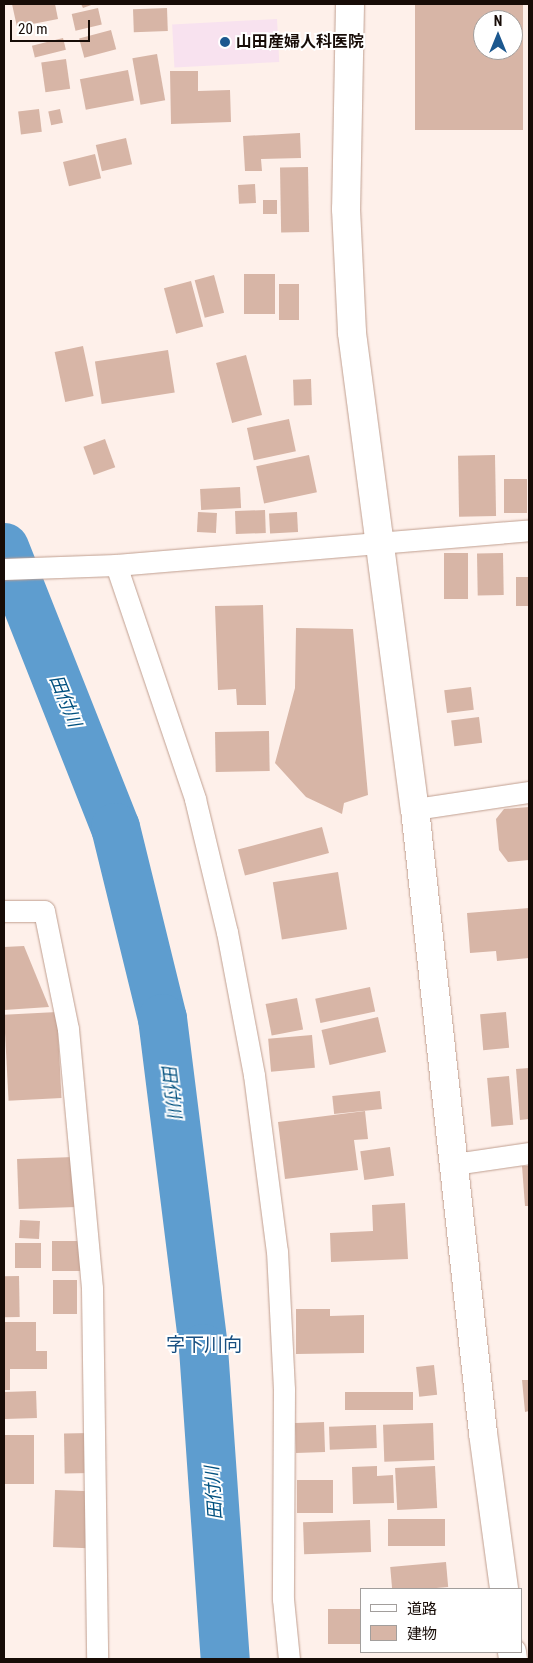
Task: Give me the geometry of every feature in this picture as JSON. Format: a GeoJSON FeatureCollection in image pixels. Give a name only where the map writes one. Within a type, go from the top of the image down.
{"type":"FeatureCollection","features":[{"type":"Feature","properties":{"kind":"street"},"geometry":{"type":"LineString","coordinates":[[350,4],[347,29],[346,209],[352,333],[415,809],[504,1588]]}},
{"type":"Feature","properties":{"kind":"street"},"geometry":{"type":"LineString","coordinates":[[4,569],[116,565],[529,530]]}},
{"type":"Feature","properties":{"kind":"street"},"geometry":{"type":"LineString","coordinates":[[116,565],[195,799],[227,932],[254,1075],[277,1251],[284,1390],[283,1599],[288,1659]]}},
{"type":"Feature","properties":{"kind":"street"},"geometry":{"type":"LineString","coordinates":[[415,809],[529,792]]}},
{"type":"Feature","properties":{"kind":"street"},"geometry":{"type":"LineString","coordinates":[[4,911],[44,911],[68,1029],[92,1288],[97,1659]]}},
{"type":"Feature","properties":{"kind":"street"},"geometry":{"type":"LineString","coordinates":[[454,1164],[529,1153]]}},
{"type":"Feature","properties":{"kind":"shaded area","name":"山田産婦人科医院"},"geometry":{"type":"Polygon","coordinates":[[[277,19],[279,62],[174,67],[172,24],[277,19]]]}},
{"type":"Feature","properties":{"kind":"building"},"geometry":{"type":"Polygon","coordinates":[[[12,4],[55,4],[58,19],[17,27],[12,4]]]}},
{"type":"Feature","properties":{"kind":"building"},"geometry":{"type":"Polygon","coordinates":[[[81,4],[94,4],[83,8],[81,4]]]}},
{"type":"Feature","properties":{"kind":"building"},"geometry":{"type":"Polygon","coordinates":[[[415,4],[523,4],[523,10],[473,10],[473,60],[523,60],[523,130],[415,130],[415,4]]]}},
{"type":"Feature","properties":{"kind":"building"},"geometry":{"type":"Polygon","coordinates":[[[98,8],[102,25],[76,31],[72,14],[98,8]]]}},
{"type":"Feature","properties":{"kind":"building"},"geometry":{"type":"Polygon","coordinates":[[[167,8],[168,31],[134,32],[133,9],[167,8]]]}},
{"type":"Feature","properties":{"kind":"building"},"geometry":{"type":"Polygon","coordinates":[[[111,30],[116,49],[84,58],[79,39],[111,30]]]}},
{"type":"Feature","properties":{"kind":"building"},"geometry":{"type":"Polygon","coordinates":[[[63,38],[66,50],[35,57],[32,46],[63,38]]]}},
{"type":"Feature","properties":{"kind":"building"},"geometry":{"type":"Polygon","coordinates":[[[157,54],[165,100],[141,105],[132,58],[157,54]]]}},
{"type":"Feature","properties":{"kind":"building"},"geometry":{"type":"Polygon","coordinates":[[[66,59],[70,89],[45,92],[41,62],[66,59]]]}},
{"type":"Feature","properties":{"kind":"building"},"geometry":{"type":"Polygon","coordinates":[[[128,70],[134,100],[86,110],[80,79],[128,70]]]}},
{"type":"Feature","properties":{"kind":"building"},"geometry":{"type":"Polygon","coordinates":[[[170,71],[198,71],[198,91],[230,90],[231,122],[171,124],[170,71]]]}},
{"type":"Feature","properties":{"kind":"building"},"geometry":{"type":"Polygon","coordinates":[[[39,109],[42,132],[21,134],[18,112],[39,109]]]}},
{"type":"Feature","properties":{"kind":"building"},"geometry":{"type":"Polygon","coordinates":[[[60,109],[63,123],[51,125],[48,111],[60,109]]]}},
{"type":"Feature","properties":{"kind":"building"},"geometry":{"type":"Polygon","coordinates":[[[300,133],[301,158],[261,159],[262,171],[245,171],[243,136],[300,133]]]}},
{"type":"Feature","properties":{"kind":"building"},"geometry":{"type":"Polygon","coordinates":[[[126,138],[132,164],[102,171],[96,145],[126,138]]]}},
{"type":"Feature","properties":{"kind":"building"},"geometry":{"type":"Polygon","coordinates":[[[95,154],[101,178],[69,186],[63,162],[95,154]]]}},
{"type":"Feature","properties":{"kind":"building"},"geometry":{"type":"Polygon","coordinates":[[[280,167],[308,167],[309,232],[281,232],[280,167]]]}},
{"type":"Feature","properties":{"kind":"building"},"geometry":{"type":"Polygon","coordinates":[[[255,184],[256,203],[239,204],[238,185],[255,184]]]}},
{"type":"Feature","properties":{"kind":"building"},"geometry":{"type":"Polygon","coordinates":[[[263,200],[277,200],[277,214],[263,214],[263,200]]]}},
{"type":"Feature","properties":{"kind":"building"},"geometry":{"type":"Polygon","coordinates":[[[244,274],[275,274],[275,314],[244,314],[244,274]]]}},
{"type":"Feature","properties":{"kind":"building"},"geometry":{"type":"Polygon","coordinates":[[[214,275],[224,313],[205,318],[195,280],[214,275]]]}},
{"type":"Feature","properties":{"kind":"building"},"geometry":{"type":"Polygon","coordinates":[[[191,281],[203,326],[176,334],[164,288],[191,281]]]}},
{"type":"Feature","properties":{"kind":"building"},"geometry":{"type":"Polygon","coordinates":[[[279,284],[299,284],[299,320],[279,320],[279,284]]]}},
{"type":"Feature","properties":{"kind":"building"},"geometry":{"type":"Polygon","coordinates":[[[83,346],[94,396],[65,402],[55,352],[83,346]]]}},
{"type":"Feature","properties":{"kind":"building"},"geometry":{"type":"Polygon","coordinates":[[[168,350],[175,392],[102,404],[95,362],[168,350]]]}},
{"type":"Feature","properties":{"kind":"building"},"geometry":{"type":"Polygon","coordinates":[[[246,355],[262,415],[232,423],[216,363],[246,355]]]}},
{"type":"Feature","properties":{"kind":"building"},"geometry":{"type":"Polygon","coordinates":[[[311,379],[312,405],[294,406],[293,380],[311,379]]]}},
{"type":"Feature","properties":{"kind":"building"},"geometry":{"type":"Polygon","coordinates":[[[289,419],[296,451],[254,460],[247,428],[289,419]]]}},
{"type":"Feature","properties":{"kind":"building"},"geometry":{"type":"Polygon","coordinates":[[[105,439],[115,467],[94,475],[83,447],[105,439]]]}},
{"type":"Feature","properties":{"kind":"building"},"geometry":{"type":"Polygon","coordinates":[[[309,455],[317,492],[264,503],[256,466],[309,455]]]}},
{"type":"Feature","properties":{"kind":"building"},"geometry":{"type":"Polygon","coordinates":[[[495,455],[496,516],[459,517],[458,456],[495,455]]]}},
{"type":"Feature","properties":{"kind":"building"},"geometry":{"type":"Polygon","coordinates":[[[504,479],[527,479],[527,513],[504,513],[504,479]]]}},
{"type":"Feature","properties":{"kind":"building"},"geometry":{"type":"Polygon","coordinates":[[[240,487],[241,508],[201,510],[200,489],[240,487]]]}},
{"type":"Feature","properties":{"kind":"building"},"geometry":{"type":"Polygon","coordinates":[[[265,510],[266,533],[236,534],[235,511],[265,510]]]}},
{"type":"Feature","properties":{"kind":"building"},"geometry":{"type":"Polygon","coordinates":[[[198,512],[217,513],[216,533],[197,532],[198,512]]]}},
{"type":"Feature","properties":{"kind":"building"},"geometry":{"type":"Polygon","coordinates":[[[297,512],[298,532],[270,533],[269,513],[297,512]]]}},
{"type":"Feature","properties":{"kind":"building"},"geometry":{"type":"Polygon","coordinates":[[[444,553],[468,553],[468,599],[444,599],[444,553]]]}},
{"type":"Feature","properties":{"kind":"building"},"geometry":{"type":"Polygon","coordinates":[[[477,553],[503,553],[504,595],[478,595],[477,553]]]}},
{"type":"Feature","properties":{"kind":"building"},"geometry":{"type":"Polygon","coordinates":[[[516,577],[529,577],[529,606],[516,606],[516,577]]]}},
{"type":"Feature","properties":{"kind":"building"},"geometry":{"type":"Polygon","coordinates":[[[263,605],[266,705],[237,705],[236,689],[218,690],[215,606],[263,605]]]}},
{"type":"Feature","properties":{"kind":"building"},"geometry":{"type":"Polygon","coordinates":[[[296,628],[353,629],[368,795],[344,803],[342,814],[306,797],[275,763],[295,688],[296,628]]]}},
{"type":"Feature","properties":{"kind":"building"},"geometry":{"type":"Polygon","coordinates":[[[471,687],[474,710],[447,713],[444,690],[471,687]]]}},
{"type":"Feature","properties":{"kind":"building"},"geometry":{"type":"Polygon","coordinates":[[[479,717],[482,743],[454,746],[451,720],[479,717]]]}},
{"type":"Feature","properties":{"kind":"building"},"geometry":{"type":"Polygon","coordinates":[[[269,731],[270,771],[216,772],[215,732],[269,731]]]}},
{"type":"Feature","properties":{"kind":"building"},"geometry":{"type":"Polygon","coordinates":[[[529,807],[529,860],[508,862],[499,850],[496,819],[504,809],[529,807]]]}},
{"type":"Feature","properties":{"kind":"building"},"geometry":{"type":"Polygon","coordinates":[[[322,827],[329,853],[245,876],[238,850],[322,827]]]}},
{"type":"Feature","properties":{"kind":"building"},"geometry":{"type":"Polygon","coordinates":[[[338,872],[347,929],[282,940],[273,882],[338,872]]]}},
{"type":"Feature","properties":{"kind":"building"},"geometry":{"type":"Polygon","coordinates":[[[529,908],[529,958],[497,961],[496,951],[470,953],[467,913],[529,908]]]}},
{"type":"Feature","properties":{"kind":"building"},"geometry":{"type":"Polygon","coordinates":[[[24,946],[49,1007],[4,1010],[4,947],[24,946]]]}},
{"type":"Feature","properties":{"kind":"building"},"geometry":{"type":"Polygon","coordinates":[[[370,987],[375,1011],[320,1023],[315,999],[370,987]]]}},
{"type":"Feature","properties":{"kind":"building"},"geometry":{"type":"Polygon","coordinates":[[[297,998],[303,1029],[272,1036],[266,1004],[297,998]]]}},
{"type":"Feature","properties":{"kind":"building"},"geometry":{"type":"Polygon","coordinates":[[[57,1012],[62,1098],[9,1101],[4,1015],[57,1012]]]}},
{"type":"Feature","properties":{"kind":"building"},"geometry":{"type":"Polygon","coordinates":[[[506,1012],[509,1048],[483,1050],[480,1014],[506,1012]]]}},
{"type":"Feature","properties":{"kind":"building"},"geometry":{"type":"Polygon","coordinates":[[[378,1017],[386,1052],[330,1065],[321,1030],[378,1017]]]}},
{"type":"Feature","properties":{"kind":"building"},"geometry":{"type":"Polygon","coordinates":[[[312,1035],[315,1068],[271,1072],[268,1039],[312,1035]]]}},
{"type":"Feature","properties":{"kind":"building"},"geometry":{"type":"Polygon","coordinates":[[[529,1068],[529,1119],[520,1120],[516,1069],[529,1068]]]}},
{"type":"Feature","properties":{"kind":"building"},"geometry":{"type":"Polygon","coordinates":[[[509,1076],[513,1125],[491,1127],[487,1078],[509,1076]]]}},
{"type":"Feature","properties":{"kind":"building"},"geometry":{"type":"Polygon","coordinates":[[[380,1091],[382,1109],[334,1114],[332,1096],[380,1091]]]}},
{"type":"Feature","properties":{"kind":"building"},"geometry":{"type":"Polygon","coordinates":[[[365,1111],[368,1139],[354,1140],[358,1170],[285,1179],[278,1122],[365,1111]]]}},
{"type":"Feature","properties":{"kind":"building"},"geometry":{"type":"Polygon","coordinates":[[[390,1147],[394,1176],[364,1180],[360,1151],[390,1147]]]}},
{"type":"Feature","properties":{"kind":"building"},"geometry":{"type":"Polygon","coordinates":[[[74,1157],[76,1207],[19,1209],[17,1159],[74,1157]]]}},
{"type":"Feature","properties":{"kind":"building"},"geometry":{"type":"Polygon","coordinates":[[[522,1166],[529,1166],[529,1206],[525,1206],[522,1166]]]}},
{"type":"Feature","properties":{"kind":"building"},"geometry":{"type":"Polygon","coordinates":[[[405,1203],[408,1259],[331,1262],[330,1233],[373,1231],[372,1205],[405,1203]]]}},
{"type":"Feature","properties":{"kind":"building"},"geometry":{"type":"Polygon","coordinates":[[[20,1220],[40,1221],[39,1239],[19,1238],[20,1220]]]}},
{"type":"Feature","properties":{"kind":"building"},"geometry":{"type":"Polygon","coordinates":[[[52,1241],[82,1241],[82,1271],[52,1271],[52,1241]]]}},
{"type":"Feature","properties":{"kind":"building"},"geometry":{"type":"Polygon","coordinates":[[[15,1243],[41,1243],[41,1268],[15,1268],[15,1243]]]}},
{"type":"Feature","properties":{"kind":"building"},"geometry":{"type":"Polygon","coordinates":[[[4,1276],[19,1276],[20,1317],[5,1317],[4,1276]]]}},
{"type":"Feature","properties":{"kind":"building"},"geometry":{"type":"Polygon","coordinates":[[[53,1280],[77,1280],[77,1314],[53,1314],[53,1280]]]}},
{"type":"Feature","properties":{"kind":"building"},"geometry":{"type":"Polygon","coordinates":[[[296,1309],[330,1309],[330,1316],[364,1315],[364,1353],[296,1354],[296,1309]]]}},
{"type":"Feature","properties":{"kind":"building"},"geometry":{"type":"Polygon","coordinates":[[[5,1322],[36,1322],[36,1351],[47,1351],[47,1369],[10,1369],[10,1390],[4,1390],[5,1322]]]}},
{"type":"Feature","properties":{"kind":"building"},"geometry":{"type":"Polygon","coordinates":[[[434,1365],[437,1395],[419,1397],[416,1367],[434,1365]]]}},
{"type":"Feature","properties":{"kind":"building"},"geometry":{"type":"Polygon","coordinates":[[[522,1380],[529,1380],[529,1411],[525,1412],[522,1380]]]}},
{"type":"Feature","properties":{"kind":"building"},"geometry":{"type":"Polygon","coordinates":[[[36,1391],[37,1418],[5,1419],[4,1392],[36,1391]]]}},
{"type":"Feature","properties":{"kind":"building"},"geometry":{"type":"Polygon","coordinates":[[[345,1392],[413,1392],[413,1410],[345,1410],[345,1392]]]}},
{"type":"Feature","properties":{"kind":"building"},"geometry":{"type":"Polygon","coordinates":[[[324,1422],[325,1452],[296,1453],[295,1423],[324,1422]]]}},
{"type":"Feature","properties":{"kind":"building"},"geometry":{"type":"Polygon","coordinates":[[[433,1423],[434,1460],[384,1462],[383,1425],[433,1423]]]}},
{"type":"Feature","properties":{"kind":"building"},"geometry":{"type":"Polygon","coordinates":[[[376,1425],[377,1448],[330,1450],[329,1427],[376,1425]]]}},
{"type":"Feature","properties":{"kind":"building"},"geometry":{"type":"Polygon","coordinates":[[[64,1433],[90,1433],[91,1473],[65,1473],[64,1433]]]}},
{"type":"Feature","properties":{"kind":"building"},"geometry":{"type":"Polygon","coordinates":[[[4,1435],[34,1435],[34,1484],[4,1484],[4,1435]]]}},
{"type":"Feature","properties":{"kind":"building"},"geometry":{"type":"Polygon","coordinates":[[[377,1466],[377,1476],[393,1475],[394,1503],[353,1504],[352,1467],[377,1466]]]}},
{"type":"Feature","properties":{"kind":"building"},"geometry":{"type":"Polygon","coordinates":[[[435,1466],[437,1508],[397,1510],[395,1468],[435,1466]]]}},
{"type":"Feature","properties":{"kind":"building"},"geometry":{"type":"Polygon","coordinates":[[[297,1480],[333,1480],[333,1513],[297,1513],[297,1480]]]}},
{"type":"Feature","properties":{"kind":"building"},"geometry":{"type":"Polygon","coordinates":[[[55,1490],[91,1491],[89,1548],[53,1547],[55,1490]]]}},
{"type":"Feature","properties":{"kind":"building"},"geometry":{"type":"Polygon","coordinates":[[[388,1519],[445,1519],[445,1546],[388,1546],[388,1519]]]}},
{"type":"Feature","properties":{"kind":"building"},"geometry":{"type":"Polygon","coordinates":[[[370,1520],[371,1552],[304,1554],[303,1522],[370,1520]]]}},
{"type":"Feature","properties":{"kind":"building"},"geometry":{"type":"Polygon","coordinates":[[[446,1562],[448,1587],[392,1588],[390,1567],[446,1562]]]}},
{"type":"Feature","properties":{"kind":"building"},"geometry":{"type":"Polygon","coordinates":[[[328,1609],[360,1609],[360,1644],[328,1644],[328,1609]]]}},
{"type":"Feature","properties":{"kind":"waterway","name":"田付川"},"geometry":{"type":"LineString","coordinates":[[4,547],[115,827],[162,1018],[203,1348],[225,1659]]}},
{"type":"Feature","properties":{"kind":"place","name":"山田産婦人科医院"},"geometry":{"type":"Point","coordinates":[225,42]}},
{"type":"Feature","properties":{"kind":"district","name":"字下川向"},"geometry":{"type":"Point","coordinates":[204,1345]}}]}
